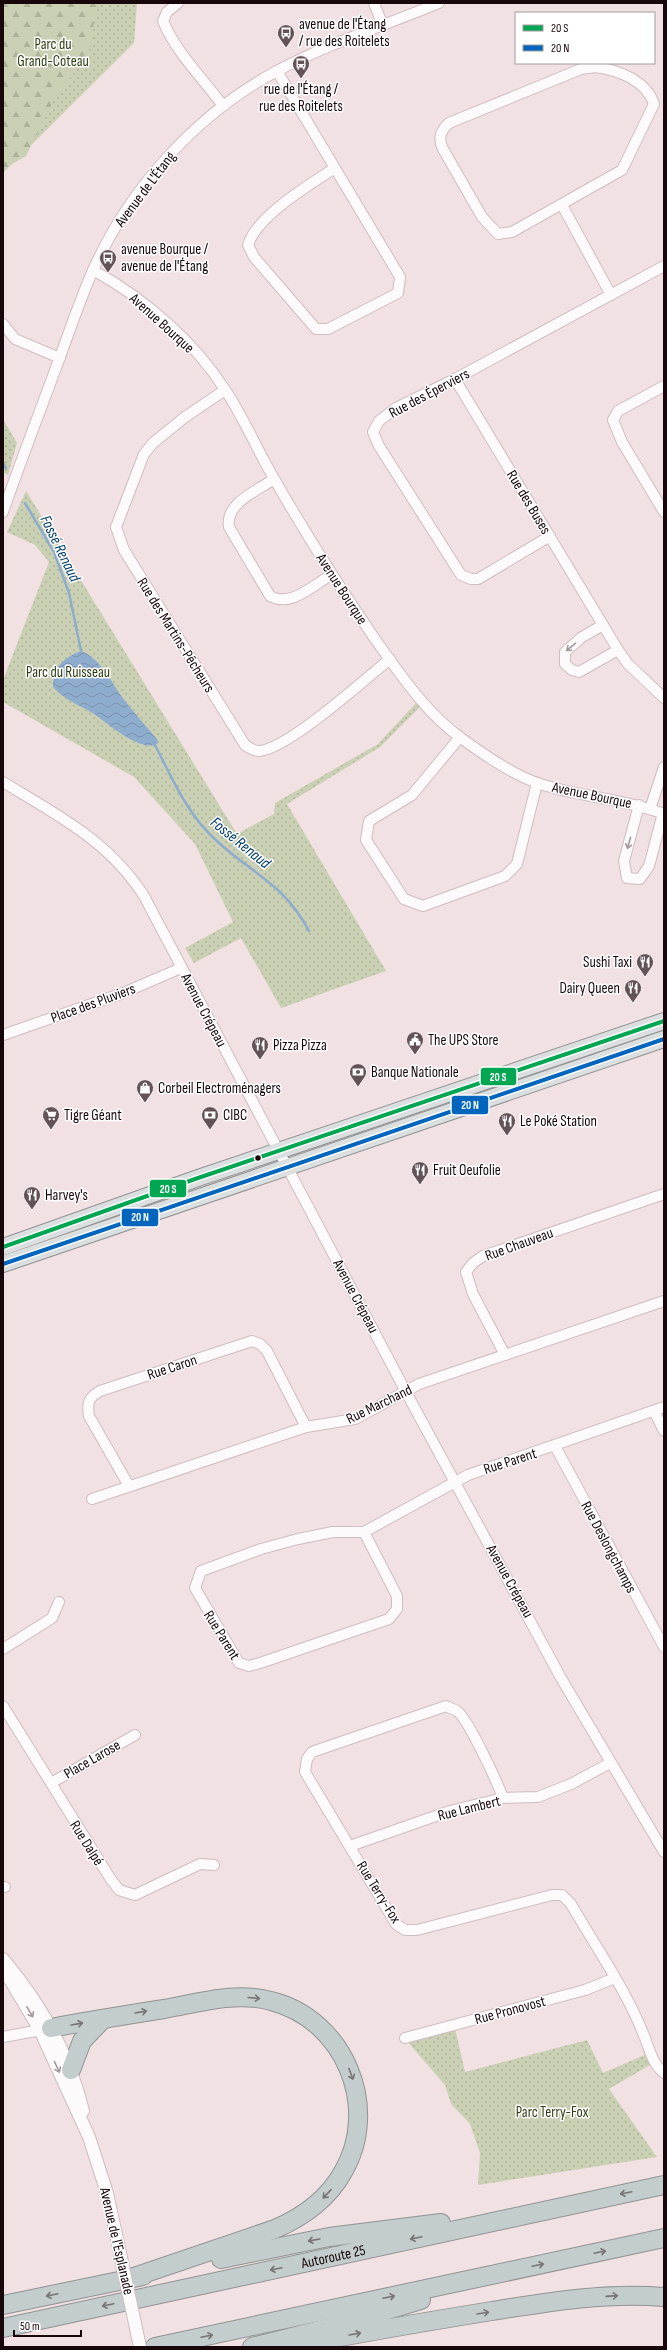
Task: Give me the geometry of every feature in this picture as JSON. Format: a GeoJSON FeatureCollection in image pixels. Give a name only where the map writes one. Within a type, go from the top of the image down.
{"type":"FeatureCollection","features":[{"type":"Feature","properties":{"kind":"highway"},"geometry":{"type":"LineString","coordinates":[[45,2029],[233,1997],[258,1998],[279,2003],[304,2015],[329,2036],[348,2065],[358,2101],[358,2125],[350,2159],[335,2185],[310,2209],[291,2222],[262,2234],[131,2278]]}},
{"type":"Feature","properties":{"kind":"highway"},"geometry":{"type":"LineString","coordinates":[[71,2070],[82,2041],[103,2019]]}},
{"type":"Feature","properties":{"kind":"highway","name":"Autoroute 25"},"geometry":{"type":"LineString","coordinates":[[3,2328],[664,2185]]}},
{"type":"Feature","properties":{"kind":"highway"},"geometry":{"type":"LineString","coordinates":[[3,2306],[329,2237],[381,2229],[523,2215]]}},
{"type":"Feature","properties":{"kind":"highway"},"geometry":{"type":"LineString","coordinates":[[155,2347],[664,2238]]}},
{"type":"Feature","properties":{"kind":"highway"},"geometry":{"type":"LineString","coordinates":[[252,2347],[385,2312],[513,2271]]}},
{"type":"Feature","properties":{"kind":"highway"},"geometry":{"type":"LineString","coordinates":[[289,2347],[386,2328],[552,2303],[624,2296],[664,2297]]}},
{"type":"Feature","properties":{"kind":"main road"},"geometry":{"type":"LineString","coordinates":[[3,1264],[288,1167],[537,1073],[664,1021]]}},
{"type":"Feature","properties":{"kind":"main road"},"geometry":{"type":"LineString","coordinates":[[3,1247],[198,1178],[280,1152],[537,1073],[664,1039]]}},
{"type":"Feature","properties":{"kind":"street"},"geometry":{"type":"LineString","coordinates":[[178,3],[167,12],[165,16],[163,21],[166,30],[176,48],[222,106]]}},
{"type":"Feature","properties":{"kind":"street"},"geometry":{"type":"LineString","coordinates":[[374,3],[383,26]]}},
{"type":"Feature","properties":{"kind":"street","name":"Avenue de L'Étang"},"geometry":{"type":"LineString","coordinates":[[3,512],[93,270],[128,206],[158,167],[174,149],[222,106],[277,71],[439,3]]}},
{"type":"Feature","properties":{"kind":"street"},"geometry":{"type":"LineString","coordinates":[[595,67],[610,69],[628,77],[648,90],[654,104],[622,170],[562,205],[512,232],[498,234],[482,217],[440,143],[440,135],[449,123],[581,69],[595,67]]}},
{"type":"Feature","properties":{"kind":"street"},"geometry":{"type":"LineString","coordinates":[[277,71],[335,168],[400,277],[398,293],[328,329],[316,329],[254,257],[248,245],[251,234],[286,201],[335,168]]}},
{"type":"Feature","properties":{"kind":"street"},"geometry":{"type":"LineString","coordinates":[[562,205],[610,294]]}},
{"type":"Feature","properties":{"kind":"street","name":"Rue des Éperviers"},"geometry":{"type":"LineString","coordinates":[[550,536],[478,579],[471,579],[462,575],[379,446],[373,432],[379,421],[396,408],[455,379],[664,266]]}},
{"type":"Feature","properties":{"kind":"street","name":"Avenue Bourque"},"geometry":{"type":"LineString","coordinates":[[93,270],[137,298],[165,321],[194,351],[225,390],[274,479],[331,575],[390,659],[421,700],[460,738],[506,767],[537,783],[562,790],[639,805],[663,814]]}},
{"type":"Feature","properties":{"kind":"street"},"geometry":{"type":"LineString","coordinates":[[3,324],[15,339],[60,358]]}},
{"type":"Feature","properties":{"kind":"street","name":"Rue des Buses"},"geometry":{"type":"LineString","coordinates":[[455,379],[618,650],[628,664],[664,698]]}},
{"type":"Feature","properties":{"kind":"street"},"geometry":{"type":"LineString","coordinates":[[664,386],[618,411],[613,420],[619,436],[664,512]]}},
{"type":"Feature","properties":{"kind":"street","name":"Rue des Martins-Pêcheurs"},"geometry":{"type":"LineString","coordinates":[[225,390],[185,417],[153,443],[144,454],[116,527],[124,550],[244,745],[257,752],[271,748],[303,730],[390,659]]}},
{"type":"Feature","properties":{"kind":"street"},"geometry":{"type":"LineString","coordinates":[[274,479],[240,501],[232,509],[228,518],[229,527],[270,596],[278,600],[289,600],[331,575]]}},
{"type":"Feature","properties":{"kind":"street"},"geometry":{"type":"LineString","coordinates":[[603,625],[582,637],[565,652],[565,664],[572,670],[579,672],[618,650]]}},
{"type":"Feature","properties":{"kind":"street"},"geometry":{"type":"LineString","coordinates":[[460,738],[412,795],[370,821],[366,840],[404,899],[423,906],[505,876],[517,864],[537,783]]}},
{"type":"Feature","properties":{"kind":"street"},"geometry":{"type":"LineString","coordinates":[[650,809],[664,767]]}},
{"type":"Feature","properties":{"kind":"street","name":"Avenue Crépeau"},"geometry":{"type":"LineString","coordinates":[[3,782],[77,827],[105,849],[139,888],[406,1392],[610,1763],[664,1852]]}},
{"type":"Feature","properties":{"kind":"street"},"geometry":{"type":"LineString","coordinates":[[639,805],[624,861],[627,878],[640,879],[649,866],[663,814]]}},
{"type":"Feature","properties":{"kind":"street","name":"Place des Pluviers"},"geometry":{"type":"LineString","coordinates":[[3,1034],[123,993],[181,968]]}},
{"type":"Feature","properties":{"kind":"street","name":"Rue Chauveau"},"geometry":{"type":"LineString","coordinates":[[505,1355],[473,1294],[466,1272],[473,1264],[483,1256],[664,1194]]}},
{"type":"Feature","properties":{"kind":"street","name":"Rue Marchand"},"geometry":{"type":"LineString","coordinates":[[92,1499],[306,1427],[354,1419],[416,1386],[664,1301]]}},
{"type":"Feature","properties":{"kind":"street","name":"Rue Caron"},"geometry":{"type":"LineString","coordinates":[[129,1486],[89,1416],[87,1405],[91,1396],[100,1391],[252,1341],[260,1344],[267,1351],[306,1427]]}},
{"type":"Feature","properties":{"kind":"street","name":"Rue Parent"},"geometry":{"type":"LineString","coordinates":[[364,1532],[397,1596],[396,1609],[389,1619],[260,1663],[249,1666],[239,1663],[195,1588],[200,1571],[261,1549],[298,1539],[332,1532],[364,1532],[468,1475],[664,1407]]}},
{"type":"Feature","properties":{"kind":"street"},"geometry":{"type":"LineString","coordinates":[[654,1411],[664,1431]]}},
{"type":"Feature","properties":{"kind":"street","name":"Rue Deslongchamps"},"geometry":{"type":"LineString","coordinates":[[555,1446],[664,1647]]}},
{"type":"Feature","properties":{"kind":"street"},"geometry":{"type":"LineString","coordinates":[[3,1649],[52,1618],[59,1602]]}},
{"type":"Feature","properties":{"kind":"street","name":"Rue Dalpé"},"geometry":{"type":"LineString","coordinates":[[3,1706],[110,1878],[119,1890],[126,1894],[135,1895],[200,1864],[214,1865]]}},
{"type":"Feature","properties":{"kind":"street","name":"Rue Terry-Fox"},"geometry":{"type":"LineString","coordinates":[[503,1798],[498,1784],[466,1723],[457,1711],[446,1706],[312,1752],[307,1759],[305,1772],[396,1924],[405,1930],[417,1930],[552,1895],[562,1895],[571,1904],[636,2015],[654,2062],[664,2073]]}},
{"type":"Feature","properties":{"kind":"street","name":"Place Larose"},"geometry":{"type":"LineString","coordinates":[[51,1783],[135,1735]]}},
{"type":"Feature","properties":{"kind":"street","name":"Rue Lambert"},"geometry":{"type":"LineString","coordinates":[[350,1846],[450,1811],[503,1798],[525,1799],[557,1790],[610,1763]]}},
{"type":"Feature","properties":{"kind":"street","name":"Avenue de l'Esplanade"},"geometry":{"type":"LineString","coordinates":[[3,1959],[30,1991],[89,2137]]}},
{"type":"Feature","properties":{"kind":"street","name":"Avenue de l'Esplanade"},"geometry":{"type":"LineString","coordinates":[[3,1968],[71,2070],[89,2137],[107,2193],[140,2347]]}},
{"type":"Feature","properties":{"kind":"street","name":"Rue Pronovost"},"geometry":{"type":"LineString","coordinates":[[404,2038],[585,1990],[601,1985],[614,1978]]}},
{"type":"Feature","properties":{"kind":"street"},"geometry":{"type":"LineString","coordinates":[[3,2037],[45,2029]]}},
{"type":"Feature","properties":{"kind":"green space","name":"Parc du Grand-Coteau"},"geometry":{"type":"Polygon","coordinates":[[[3,3],[137,3],[134,43],[3,173],[3,3]]]}},
{"type":"Feature","properties":{"kind":"green space","name":"Parc du Grand-Coteau"},"geometry":{"type":"Polygon","coordinates":[[[3,3],[97,3],[89,54],[54,99],[26,156],[3,169],[3,3]]]}},
{"type":"Feature","properties":{"kind":"green space"},"geometry":{"type":"Polygon","coordinates":[[[3,419],[17,443],[8,475],[3,472],[3,419]]]}},
{"type":"Feature","properties":{"kind":"green space","name":"Parc du Ruisseau"},"geometry":{"type":"Polygon","coordinates":[[[26,491],[237,834],[274,814],[275,803],[378,744],[417,702],[421,706],[380,747],[287,804],[386,971],[281,1008],[241,938],[194,963],[185,948],[233,922],[195,844],[134,777],[3,702],[3,680],[49,562],[35,545],[7,532],[26,491]]]}},
{"type":"Feature","properties":{"kind":"green space","name":"Parc Terry-Fox"},"geometry":{"type":"Polygon","coordinates":[[[454,2024],[465,2072],[587,2040],[603,2073],[647,2054],[650,2065],[609,2089],[657,2157],[478,2185],[480,2153],[470,2124],[451,2104],[445,2085],[406,2040],[454,2024]]]}},
{"type":"Feature","properties":{"kind":"water"},"geometry":{"type":"Polygon","coordinates":[[[81,651],[94,659],[106,672],[125,701],[157,739],[158,743],[151,746],[143,745],[134,741],[94,714],[57,692],[53,687],[53,681],[57,669],[64,660],[81,651]]]}},
{"type":"Feature","properties":{"kind":"waterway","name":"Fossé Renaud"},"geometry":{"type":"LineString","coordinates":[[3,463],[6,468]]}},
{"type":"Feature","properties":{"kind":"waterway","name":"Fossé Renaud"},"geometry":{"type":"LineString","coordinates":[[25,503],[54,552],[69,593],[81,651]]}},
{"type":"Feature","properties":{"kind":"waterway","name":"Fossé Renaud"},"geometry":{"type":"LineString","coordinates":[[155,745],[182,797],[207,832],[279,891],[299,915],[309,931]]}},
{"type":"Feature","properties":{"kind":"transit line"},"geometry":{"type":"LineString","coordinates":[[3,1247],[198,1178],[664,1021]]}},
{"type":"Feature","properties":{"kind":"transit line"},"geometry":{"type":"LineString","coordinates":[[3,1264],[664,1039]]}},
{"type":"Feature","properties":{"kind":"place","name":"avenue de l'Étang / rue des Roitelets"},"geometry":{"type":"Point","coordinates":[286,48]}},
{"type":"Feature","properties":{"kind":"place","name":"rue de l'Étang / rue des Roitelets"},"geometry":{"type":"Point","coordinates":[301,79]}},
{"type":"Feature","properties":{"kind":"place","name":"avenue Bourque / avenue de l'Étang"},"geometry":{"type":"Point","coordinates":[108,273]}},
{"type":"Feature","properties":{"kind":"place","name":"Sushi Taxi"},"geometry":{"type":"Point","coordinates":[645,977]}},
{"type":"Feature","properties":{"kind":"place","name":"Dairy Queen"},"geometry":{"type":"Point","coordinates":[633,1003]}},
{"type":"Feature","properties":{"kind":"place","name":"The UPS Store"},"geometry":{"type":"Point","coordinates":[415,1055]}},
{"type":"Feature","properties":{"kind":"place","name":"Pizza Pizza"},"geometry":{"type":"Point","coordinates":[260,1060]}},
{"type":"Feature","properties":{"kind":"place","name":"Banque Nationale"},"geometry":{"type":"Point","coordinates":[358,1087]}},
{"type":"Feature","properties":{"kind":"place","name":"Corbeil Electroménagers"},"geometry":{"type":"Point","coordinates":[145,1103]}},
{"type":"Feature","properties":{"kind":"place","name":"Tigre Géant"},"geometry":{"type":"Point","coordinates":[51,1130]}},
{"type":"Feature","properties":{"kind":"place","name":"CIBC"},"geometry":{"type":"Point","coordinates":[210,1130]}},
{"type":"Feature","properties":{"kind":"place","name":"Le Poké Station"},"geometry":{"type":"Point","coordinates":[507,1136]}},
{"type":"Feature","properties":{"kind":"place","name":"Fruit Oeufolie"},"geometry":{"type":"Point","coordinates":[420,1185]}},
{"type":"Feature","properties":{"kind":"place","name":"Harvey's"},"geometry":{"type":"Point","coordinates":[32,1210]}}]}
